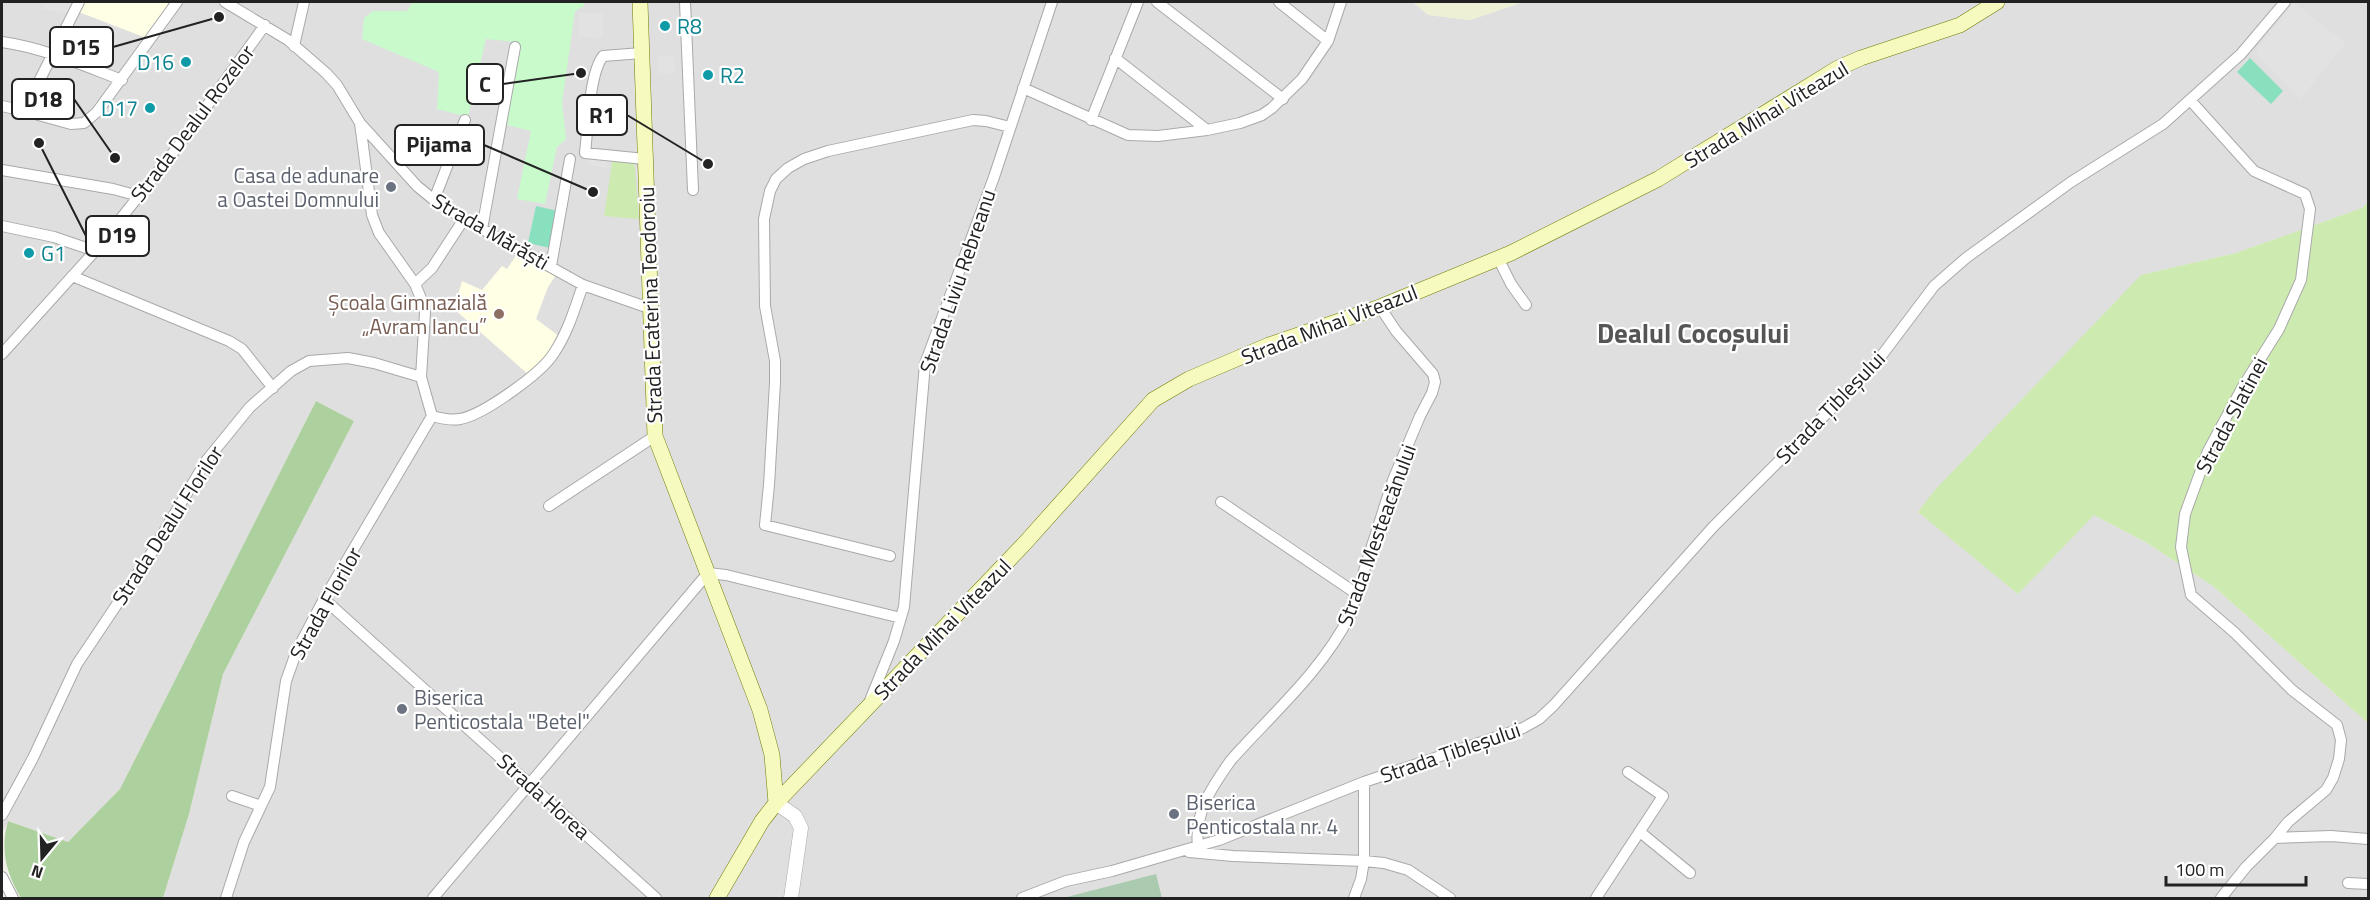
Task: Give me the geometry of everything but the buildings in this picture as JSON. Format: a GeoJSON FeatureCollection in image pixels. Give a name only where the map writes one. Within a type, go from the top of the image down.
{"type":"FeatureCollection","features":[{"type":"Feature","properties":{"kind":"main road","name":"Strada Ecaterina Teodoroiu"},"geometry":{"type":"LineString","coordinates":[[640,2],[655,436],[767,735],[775,770],[776,802]]}},
{"type":"Feature","properties":{"kind":"main road","name":"Strada Mihai Viteazul"},"geometry":{"type":"LineString","coordinates":[[717,898],[762,821],[776,802],[1025,543],[1154,400],[1189,379],[1269,345],[1380,307],[1498,258],[1658,179],[1838,68],[1959,25],[1997,2]]}},
{"type":"Feature","properties":{"kind":"street"},"geometry":{"type":"LineString","coordinates":[[24,111],[80,2]]}},
{"type":"Feature","properties":{"kind":"street"},"geometry":{"type":"LineString","coordinates":[[2,106],[71,124],[84,123],[97,112],[122,80],[177,2]]}},
{"type":"Feature","properties":{"kind":"street","name":"Strada Mărăști"},"geometry":{"type":"LineString","coordinates":[[225,2],[294,45],[337,86],[360,123],[417,186],[434,200],[583,285],[650,308]]}},
{"type":"Feature","properties":{"kind":"street"},"geometry":{"type":"LineString","coordinates":[[294,45],[304,2]]}},
{"type":"Feature","properties":{"kind":"street"},"geometry":{"type":"LineString","coordinates":[[685,2],[693,190]]}},
{"type":"Feature","properties":{"kind":"street","name":"Strada Liviu Rebreanu"},"geometry":{"type":"LineString","coordinates":[[868,706],[901,618],[907,580],[925,364],[994,177],[1052,2]]}},
{"type":"Feature","properties":{"kind":"street"},"geometry":{"type":"LineString","coordinates":[[1091,120],[1138,2]]}},
{"type":"Feature","properties":{"kind":"street"},"geometry":{"type":"LineString","coordinates":[[1157,2],[1283,99]]}},
{"type":"Feature","properties":{"kind":"street"},"geometry":{"type":"LineString","coordinates":[[1279,2],[1328,41]]}},
{"type":"Feature","properties":{"kind":"street"},"geometry":{"type":"LineString","coordinates":[[1023,88],[1091,120],[1134,135],[1158,136],[1207,130],[1253,119],[1283,99],[1308,72],[1328,41],[1341,2]]}},
{"type":"Feature","properties":{"kind":"street","name":"Strada Țibleșului"},"geometry":{"type":"LineString","coordinates":[[1023,898],[1066,881],[1198,847],[1364,782],[1522,728],[1539,720],[1713,527],[1876,363],[1934,286],[1966,258],[2071,182],[2163,124],[2241,54],[2285,2]]}},
{"type":"Feature","properties":{"kind":"street","name":"Strada Dealul Rozelor"},"geometry":{"type":"LineString","coordinates":[[2,351],[95,251],[139,196],[265,25]]}},
{"type":"Feature","properties":{"kind":"street"},"geometry":{"type":"LineString","coordinates":[[2,42],[29,46],[52,53],[122,80]]}},
{"type":"Feature","properties":{"kind":"street"},"geometry":{"type":"LineString","coordinates":[[482,229],[515,47]]}},
{"type":"Feature","properties":{"kind":"street"},"geometry":{"type":"LineString","coordinates":[[642,53],[603,56],[597,63],[585,153],[645,159]]}},
{"type":"Feature","properties":{"kind":"street"},"geometry":{"type":"LineString","coordinates":[[1115,58],[1207,130]]}},
{"type":"Feature","properties":{"kind":"street","name":"Strada Slatinei"},"geometry":{"type":"LineString","coordinates":[[2190,100],[2254,171],[2305,194],[2310,209],[2301,280],[2279,329],[2242,388],[2208,451],[2185,514],[2181,548],[2191,595],[2235,633],[2292,690],[2337,724],[2341,740],[2339,759],[2333,778],[2326,790],[2288,822],[2221,898]]}},
{"type":"Feature","properties":{"kind":"street"},"geometry":{"type":"LineString","coordinates":[[434,200],[465,120]]}},
{"type":"Feature","properties":{"kind":"street"},"geometry":{"type":"LineString","coordinates":[[890,556],[765,525],[776,383],[775,361],[765,306],[764,219],[770,191],[776,179],[788,168],[804,159],[828,151],[974,120],[1010,127]]}},
{"type":"Feature","properties":{"kind":"street"},"geometry":{"type":"LineString","coordinates":[[360,123],[372,215],[379,233],[415,284],[425,313],[421,377],[432,416],[456,420],[466,417],[492,403],[536,372],[555,352],[568,326],[583,285]]}},
{"type":"Feature","properties":{"kind":"street"},"geometry":{"type":"LineString","coordinates":[[551,266],[570,159]]}},
{"type":"Feature","properties":{"kind":"street"},"geometry":{"type":"LineString","coordinates":[[2,170],[113,189],[139,196]]}},
{"type":"Feature","properties":{"kind":"street"},"geometry":{"type":"LineString","coordinates":[[415,284],[432,268],[464,219]]}},
{"type":"Feature","properties":{"kind":"street"},"geometry":{"type":"LineString","coordinates":[[2,226],[54,237],[95,251]]}},
{"type":"Feature","properties":{"kind":"street"},"geometry":{"type":"LineString","coordinates":[[1498,258],[1511,284],[1527,305]]}},
{"type":"Feature","properties":{"kind":"street"},"geometry":{"type":"LineString","coordinates":[[72,276],[229,341],[242,349],[273,388]]}},
{"type":"Feature","properties":{"kind":"street","name":"Strada Mesteacănului"},"geometry":{"type":"LineString","coordinates":[[1198,847],[1198,822],[1213,786],[1231,760],[1325,656],[1342,631],[1357,594],[1380,515],[1393,480],[1432,393],[1435,382],[1433,374],[1396,331],[1380,307]]}},
{"type":"Feature","properties":{"kind":"street","name":"Strada Dealul Florilor"},"geometry":{"type":"LineString","coordinates":[[2,815],[22,782],[67,683],[89,644],[152,552],[206,461],[250,407],[291,371],[309,361],[326,358],[374,363],[421,377]]}},
{"type":"Feature","properties":{"kind":"street","name":"Strada Florilor"},"geometry":{"type":"LineString","coordinates":[[226,898],[244,842],[270,787],[284,692],[291,664],[324,599],[432,416]]}},
{"type":"Feature","properties":{"kind":"street"},"geometry":{"type":"LineString","coordinates":[[549,506],[655,436]]}},
{"type":"Feature","properties":{"kind":"street"},"geometry":{"type":"LineString","coordinates":[[1221,502],[1357,594]]}},
{"type":"Feature","properties":{"kind":"street"},"geometry":{"type":"LineString","coordinates":[[433,898],[708,573],[726,575],[901,618]]}},
{"type":"Feature","properties":{"kind":"street","name":"Strada Horea"},"geometry":{"type":"LineString","coordinates":[[324,599],[656,898]]}},
{"type":"Feature","properties":{"kind":"street"},"geometry":{"type":"LineString","coordinates":[[1596,898],[1663,796],[1628,772]]}},
{"type":"Feature","properties":{"kind":"street","name":"Strada Țibleșului"},"geometry":{"type":"LineString","coordinates":[[1183,851],[1233,856],[1364,861],[1364,782]]}},
{"type":"Feature","properties":{"kind":"street"},"geometry":{"type":"LineString","coordinates":[[232,796],[261,806]]}},
{"type":"Feature","properties":{"kind":"street"},"geometry":{"type":"LineString","coordinates":[[776,802],[795,816],[801,828],[791,898]]}},
{"type":"Feature","properties":{"kind":"street"},"geometry":{"type":"LineString","coordinates":[[1640,832],[1690,873]]}},
{"type":"Feature","properties":{"kind":"street"},"geometry":{"type":"LineString","coordinates":[[2275,838],[2331,836],[2368,839]]}},
{"type":"Feature","properties":{"kind":"street"},"geometry":{"type":"LineString","coordinates":[[1354,898],[1361,879],[1364,861],[1384,863],[1408,870],[1450,898]]}},
{"type":"Feature","properties":{"kind":"street"},"geometry":{"type":"LineString","coordinates":[[2,877],[13,898]]}},
{"type":"Feature","properties":{"kind":"street"},"geometry":{"type":"LineString","coordinates":[[2348,883],[2368,884]]}},
{"type":"Feature","properties":{"kind":"shaded area"},"geometry":{"type":"Polygon","coordinates":[[[2,2],[1413,2],[1428,15],[1470,20],[1523,2],[2368,2],[2368,202],[2362,208],[2236,253],[2141,275],[2094,515],[2147,543],[2213,586],[2368,723],[2368,898],[163,898],[189,814],[223,674],[354,421],[316,401],[120,789],[68,842],[9,821],[2,833],[2,2]]]}},
{"type":"Feature","properties":{"kind":"shaded area"},"geometry":{"type":"Polygon","coordinates":[[[44,2],[77,2],[71,14],[42,9],[44,2]]]}},
{"type":"Feature","properties":{"kind":"shaded area"},"geometry":{"type":"Polygon","coordinates":[[[81,2],[169,2],[167,5],[171,8],[149,39],[76,11],[81,2]]]}},
{"type":"Feature","properties":{"kind":"shaded area"},"geometry":{"type":"Polygon","coordinates":[[[1413,2],[1523,2],[1470,20],[1428,15],[1413,2]]]}},
{"type":"Feature","properties":{"kind":"shaded area"},"geometry":{"type":"Polygon","coordinates":[[[2294,3],[2346,43],[2300,99],[2257,55],[2257,48],[2294,3]]]}},
{"type":"Feature","properties":{"kind":"shaded area"},"geometry":{"type":"Polygon","coordinates":[[[579,13],[603,13],[603,38],[579,37],[579,13]]]}},
{"type":"Feature","properties":{"kind":"shaded area"},"geometry":{"type":"Polygon","coordinates":[[[674,55],[675,73],[659,74],[657,56],[674,55]]]}},
{"type":"Feature","properties":{"kind":"shaded area"},"geometry":{"type":"Polygon","coordinates":[[[589,156],[608,159],[607,168],[587,165],[589,156]]]}},
{"type":"Feature","properties":{"kind":"shaded area","name":"Școala Gimnazială „Avram Iancu”"},"geometry":{"type":"Polygon","coordinates":[[[517,254],[556,275],[548,287],[536,319],[559,336],[548,357],[529,375],[454,309],[462,281],[482,290],[502,266],[507,269],[517,254]]]}},
{"type":"Feature","properties":{"kind":"shaded area"},"geometry":{"type":"Polygon","coordinates":[[[1156,874],[1162,898],[1063,898],[1156,874]]]}},
{"type":"Feature","properties":{"kind":"green space"},"geometry":{"type":"Polygon","coordinates":[[[413,2],[584,2],[584,6],[575,11],[562,103],[566,139],[557,147],[545,204],[517,199],[531,131],[507,125],[517,42],[486,39],[468,117],[437,109],[439,72],[362,39],[364,18],[373,11],[407,11],[413,2]]]}},
{"type":"Feature","properties":{"kind":"green space"},"geometry":{"type":"Polygon","coordinates":[[[2250,58],[2283,91],[2271,104],[2237,72],[2250,58]]]}},
{"type":"Feature","properties":{"kind":"green space"},"geometry":{"type":"Polygon","coordinates":[[[613,157],[634,159],[639,219],[604,216],[613,157]]]}},
{"type":"Feature","properties":{"kind":"green space"},"geometry":{"type":"Polygon","coordinates":[[[2368,202],[2368,723],[2213,586],[2147,543],[2094,515],[2018,594],[1918,512],[1934,491],[2141,275],[2236,253],[2362,208],[2368,202]]]}},
{"type":"Feature","properties":{"kind":"green space"},"geometry":{"type":"Polygon","coordinates":[[[536,206],[558,211],[550,248],[528,243],[536,206]]]}},
{"type":"Feature","properties":{"kind":"green space"},"geometry":{"type":"Polygon","coordinates":[[[316,401],[354,421],[223,674],[189,814],[163,898],[21,898],[6,861],[5,842],[8,821],[68,842],[120,789],[316,401]]]}},
{"type":"Feature","properties":{"kind":"place","name":"D15"},"geometry":{"type":"Point","coordinates":[219,17]}},
{"type":"Feature","properties":{"kind":"place","name":"R8"},"geometry":{"type":"Point","coordinates":[665,26]}},
{"type":"Feature","properties":{"kind":"place","name":"D16"},"geometry":{"type":"Point","coordinates":[186,62]}},
{"type":"Feature","properties":{"kind":"place","name":"C"},"geometry":{"type":"Point","coordinates":[581,73]}},
{"type":"Feature","properties":{"kind":"place","name":"R2"},"geometry":{"type":"Point","coordinates":[708,75]}},
{"type":"Feature","properties":{"kind":"place","name":"D17"},"geometry":{"type":"Point","coordinates":[150,108]}},
{"type":"Feature","properties":{"kind":"place","name":"D19"},"geometry":{"type":"Point","coordinates":[39,143]}},
{"type":"Feature","properties":{"kind":"place","name":"D18"},"geometry":{"type":"Point","coordinates":[115,158]}},
{"type":"Feature","properties":{"kind":"place","name":"R1"},"geometry":{"type":"Point","coordinates":[708,164]}},
{"type":"Feature","properties":{"kind":"place","name":"Casa de adunare a Oastei Domnului"},"geometry":{"type":"Point","coordinates":[391,187]}},
{"type":"Feature","properties":{"kind":"place","name":"Pijama"},"geometry":{"type":"Point","coordinates":[593,192]}},
{"type":"Feature","properties":{"kind":"place","name":"G1"},"geometry":{"type":"Point","coordinates":[29,253]}},
{"type":"Feature","properties":{"kind":"place","name":"Școala Gimnazială „Avram Iancu”"},"geometry":{"type":"Point","coordinates":[499,314]}},
{"type":"Feature","properties":{"kind":"place","name":"Biserica Penticostala \"Betel\""},"geometry":{"type":"Point","coordinates":[402,709]}},
{"type":"Feature","properties":{"kind":"place","name":"Biserica Penticostala nr. 4"},"geometry":{"type":"Point","coordinates":[1174,814]}},
{"type":"Feature","properties":{"kind":"district","name":"Dealul Cocoșului"},"geometry":{"type":"Point","coordinates":[1693,332]}}]}
